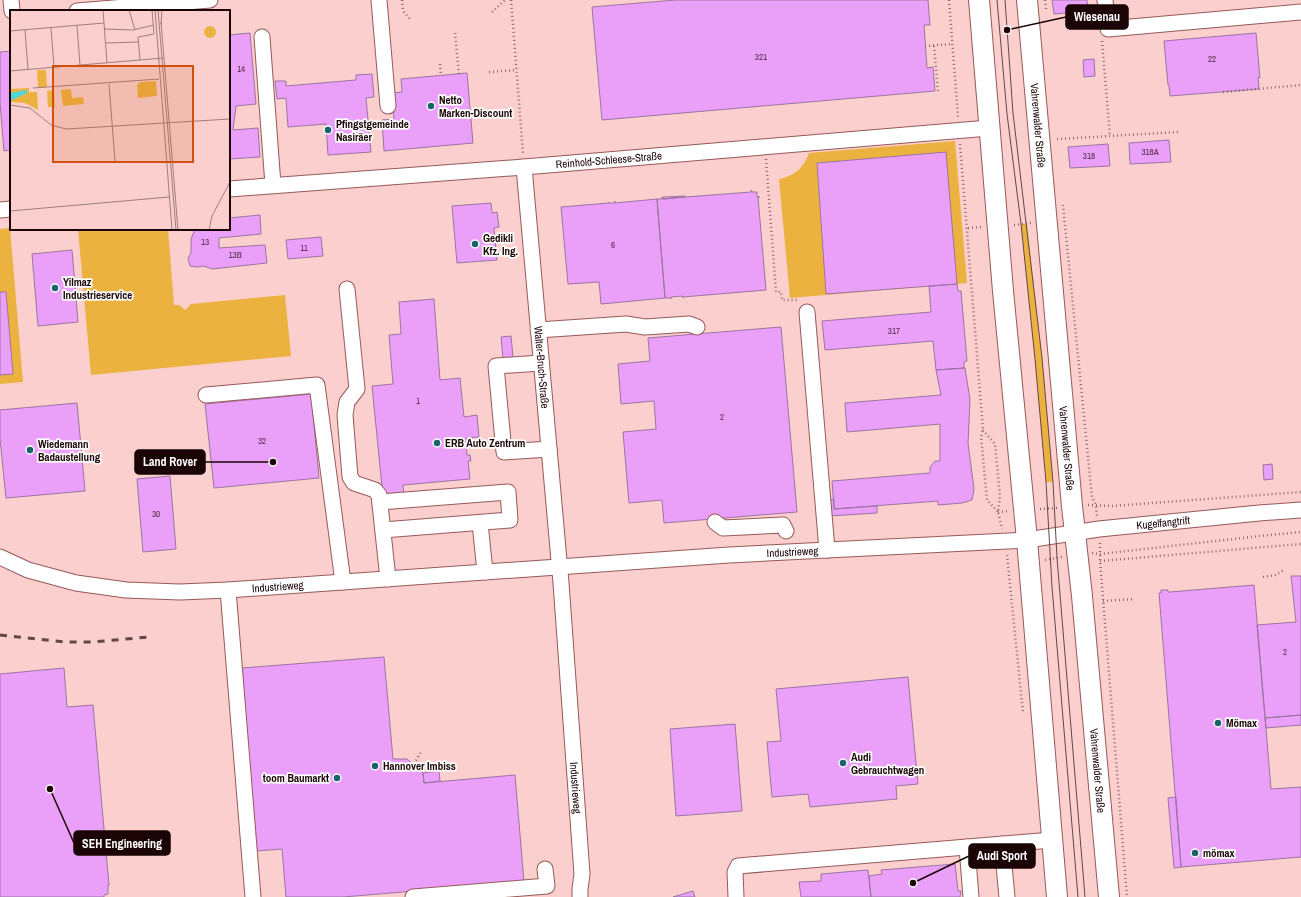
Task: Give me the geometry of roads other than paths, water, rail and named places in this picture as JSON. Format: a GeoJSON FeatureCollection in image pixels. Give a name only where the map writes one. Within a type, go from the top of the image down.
{"type":"FeatureCollection","features":[{"type":"Feature","properties":{"kind":"main road"},"geometry":{"type":"LineString","coordinates":[[979,0],[997,226],[1027,540],[1057,897]]}},
{"type":"Feature","properties":{"kind":"main road","name":"Vahrenwalder Straße"},"geometry":{"type":"LineString","coordinates":[[1027,0],[1056,221],[1072,506],[1078,552],[1109,897]]}},
{"type":"Feature","properties":{"kind":"street"},"geometry":{"type":"LineString","coordinates":[[11,0],[12,10]]}},
{"type":"Feature","properties":{"kind":"street"},"geometry":{"type":"LineString","coordinates":[[89,10],[210,0]]}},
{"type":"Feature","properties":{"kind":"street"},"geometry":{"type":"LineString","coordinates":[[379,0],[388,106]]}},
{"type":"Feature","properties":{"kind":"street"},"geometry":{"type":"LineString","coordinates":[[1105,0],[1108,29],[1301,12]]}},
{"type":"Feature","properties":{"kind":"street"},"geometry":{"type":"LineString","coordinates":[[0,17],[10,16]]}},
{"type":"Feature","properties":{"kind":"street"},"geometry":{"type":"LineString","coordinates":[[262,37],[273,185]]}},
{"type":"Feature","properties":{"kind":"street","name":"Reinhold-Schleese-Straße"},"geometry":{"type":"LineString","coordinates":[[230,189],[524,167],[989,128]]}},
{"type":"Feature","properties":{"kind":"street","name":"Walter-Bruch-Straße"},"geometry":{"type":"LineString","coordinates":[[524,167],[559,567]]}},
{"type":"Feature","properties":{"kind":"street"},"geometry":{"type":"LineString","coordinates":[[0,210],[10,209]]}},
{"type":"Feature","properties":{"kind":"street"},"geometry":{"type":"LineString","coordinates":[[347,289],[357,389],[347,402],[345,415],[350,477],[354,484],[375,490],[379,495],[388,579]]}},
{"type":"Feature","properties":{"kind":"street"},"geometry":{"type":"LineString","coordinates":[[807,312],[827,550]]}},
{"type":"Feature","properties":{"kind":"street"},"geometry":{"type":"LineString","coordinates":[[538,330],[626,324],[645,328],[689,324],[697,327]]}},
{"type":"Feature","properties":{"kind":"street"},"geometry":{"type":"LineString","coordinates":[[541,363],[496,366],[504,452],[549,449]]}},
{"type":"Feature","properties":{"kind":"street"},"geometry":{"type":"LineString","coordinates":[[206,395],[317,385],[343,582]]}},
{"type":"Feature","properties":{"kind":"street"},"geometry":{"type":"LineString","coordinates":[[380,502],[508,492],[510,520],[382,530]]}},
{"type":"Feature","properties":{"kind":"street","name":"Kugelfangtrift"},"geometry":{"type":"LineString","coordinates":[[1027,540],[1076,532],[1301,510]]}},
{"type":"Feature","properties":{"kind":"street"},"geometry":{"type":"LineString","coordinates":[[715,522],[723,528],[783,525],[786,531]]}},
{"type":"Feature","properties":{"kind":"street"},"geometry":{"type":"LineString","coordinates":[[480,523],[485,572]]}},
{"type":"Feature","properties":{"kind":"street","name":"Industrieweg"},"geometry":{"type":"LineString","coordinates":[[0,557],[28,570],[76,583],[126,590],[173,592],[228,590],[729,555],[1027,540]]}},
{"type":"Feature","properties":{"kind":"street","name":"Industrieweg"},"geometry":{"type":"LineString","coordinates":[[559,567],[582,874],[580,893]]}},
{"type":"Feature","properties":{"kind":"street"},"geometry":{"type":"LineString","coordinates":[[228,590],[253,897]]}},
{"type":"Feature","properties":{"kind":"street"},"geometry":{"type":"LineString","coordinates":[[736,897],[735,872],[738,866],[1052,840]]}},
{"type":"Feature","properties":{"kind":"street"},"geometry":{"type":"LineString","coordinates":[[1002,844],[1007,897]]}},
{"type":"Feature","properties":{"kind":"street"},"geometry":{"type":"LineString","coordinates":[[968,847],[971,897]]}},
{"type":"Feature","properties":{"kind":"street"},"geometry":{"type":"LineString","coordinates":[[413,897],[547,886],[545,869]]}},
{"type":"Feature","properties":{"kind":"tram line"},"geometry":{"type":"LineString","coordinates":[[997,0],[1007,114],[1021,224],[1035,359],[1046,482],[1052,587],[1078,897]]}},
{"type":"Feature","properties":{"kind":"tram line"},"geometry":{"type":"LineString","coordinates":[[1005,0],[1013,113],[1042,358],[1085,897]]}},
{"type":"Feature","properties":{"kind":"railway"},"geometry":{"type":"LineString","coordinates":[[0,635],[65,642],[93,642],[148,637]]}},
{"type":"Feature","properties":{"kind":"place","name":"Wiesenau"},"geometry":{"type":"Point","coordinates":[1007,30]}},
{"type":"Feature","properties":{"kind":"place","name":"Netto Marken-Discount"},"geometry":{"type":"Point","coordinates":[431,106]}},
{"type":"Feature","properties":{"kind":"place","name":"Pfingstgemeinde Nasiräer"},"geometry":{"type":"Point","coordinates":[328,130]}},
{"type":"Feature","properties":{"kind":"place","name":"Gedikli Kfz. Ing."},"geometry":{"type":"Point","coordinates":[475,244]}},
{"type":"Feature","properties":{"kind":"place","name":"Yilmaz Industrieservice"},"geometry":{"type":"Point","coordinates":[55,288]}},
{"type":"Feature","properties":{"kind":"place","name":"ERB Auto Zentrum"},"geometry":{"type":"Point","coordinates":[437,443]}},
{"type":"Feature","properties":{"kind":"place","name":"Wiedemann Badaustellung"},"geometry":{"type":"Point","coordinates":[30,450]}},
{"type":"Feature","properties":{"kind":"place","name":"Land Rover"},"geometry":{"type":"Point","coordinates":[273,462]}},
{"type":"Feature","properties":{"kind":"place","name":"Mömax"},"geometry":{"type":"Point","coordinates":[1218,723]}},
{"type":"Feature","properties":{"kind":"place","name":"Audi Gebrauchtwagen"},"geometry":{"type":"Point","coordinates":[843,763]}},
{"type":"Feature","properties":{"kind":"place","name":"Hannover Imbiss"},"geometry":{"type":"Point","coordinates":[375,766]}},
{"type":"Feature","properties":{"kind":"place","name":"toom Baumarkt"},"geometry":{"type":"Point","coordinates":[337,778]}},
{"type":"Feature","properties":{"kind":"place","name":"SEH Engineering"},"geometry":{"type":"Point","coordinates":[50,789]}},
{"type":"Feature","properties":{"kind":"place","name":"mömax"},"geometry":{"type":"Point","coordinates":[1195,853]}},
{"type":"Feature","properties":{"kind":"place","name":"Audi Sport"},"geometry":{"type":"Point","coordinates":[913,883]}}]}
